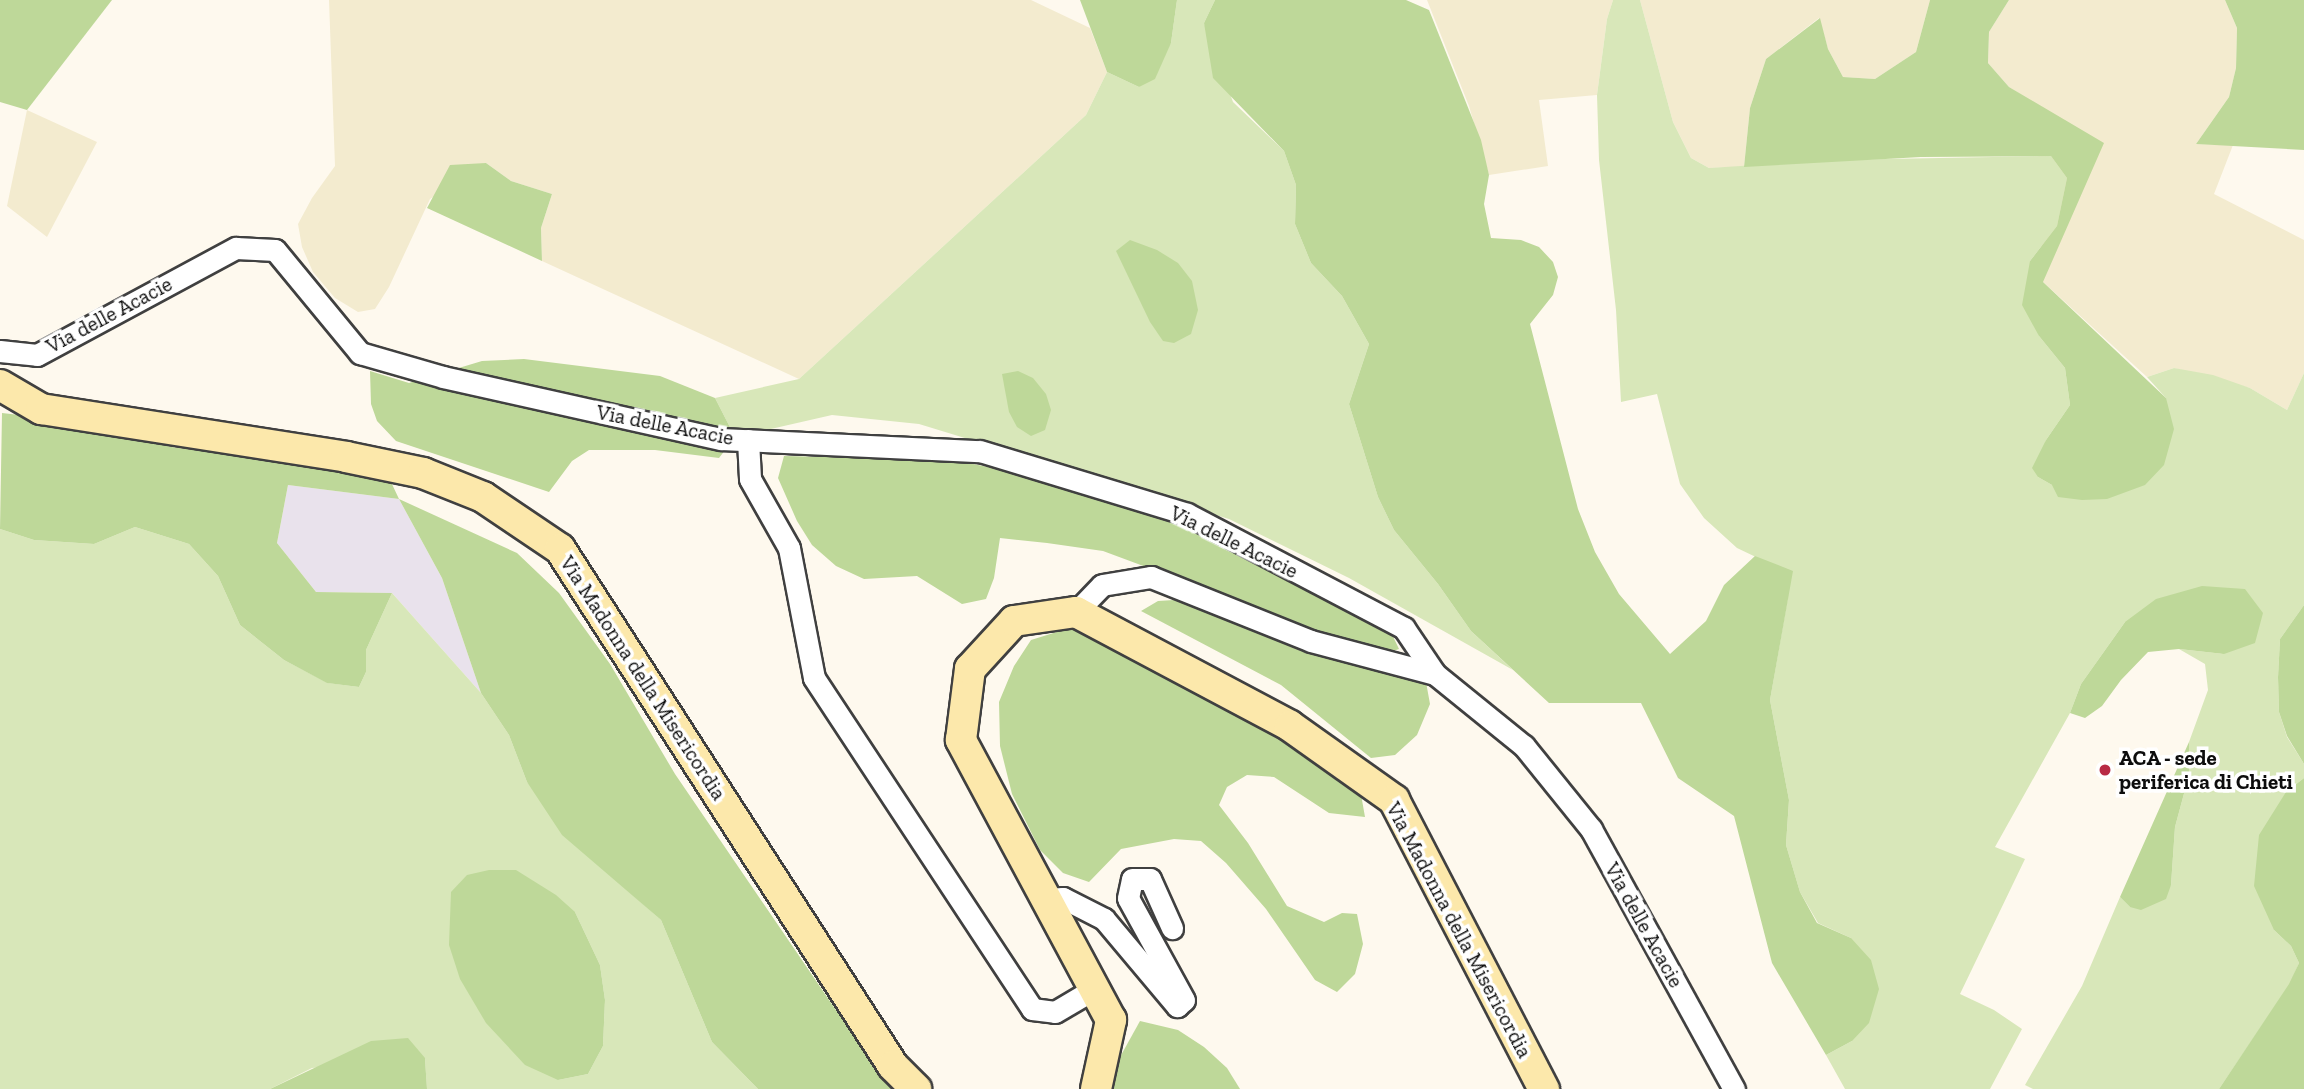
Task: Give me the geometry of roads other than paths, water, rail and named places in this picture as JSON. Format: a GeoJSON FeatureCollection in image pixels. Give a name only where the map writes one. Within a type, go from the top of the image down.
{"type":"FeatureCollection","features":[{"type":"Feature","properties":{"kind":"main road","name":"Via Madonna della Misericordia"},"geometry":{"type":"LineString","coordinates":[[0,384],[41,409],[346,457],[423,474],[483,497],[560,549],[893,1066],[916,1089]]}},
{"type":"Feature","properties":{"kind":"main road","name":"Via Madonna della Misericordia"},"geometry":{"type":"LineString","coordinates":[[1076,612],[1290,726],[1394,800],[1544,1089]]}},
{"type":"Feature","properties":{"kind":"main road"},"geometry":{"type":"LineString","coordinates":[[1076,612],[1014,621],[970,669],[961,740],[1111,1020],[1096,1089]]}},
{"type":"Feature","properties":{"kind":"street","name":"Via delle Acacie"},"geometry":{"type":"LineString","coordinates":[[0,351],[37,355],[236,248],[275,250],[360,353],[456,380],[721,439],[980,451],[1187,514],[1404,628],[1435,674],[1524,746],[1591,829],[1734,1089]]}},
{"type":"Feature","properties":{"kind":"street"},"geometry":{"type":"LineString","coordinates":[[748,440],[750,479],[789,548],[814,678],[1032,1009],[1055,1012],[1094,989]]}},
{"type":"Feature","properties":{"kind":"street","name":"Via delle Acacie"},"geometry":{"type":"LineString","coordinates":[[1076,612],[1102,585],[1151,577],[1311,641],[1435,674]]}},
{"type":"Feature","properties":{"kind":"street"},"geometry":{"type":"LineString","coordinates":[[1045,898],[1063,898],[1104,919],[1177,1006],[1184,1000],[1128,898],[1132,879],[1150,879],[1172,929]]}},
{"type":"Feature","properties":{"kind":"place","name":"ACA - sede periferica di Chieti"},"geometry":{"type":"Point","coordinates":[2105,770]}}]}
